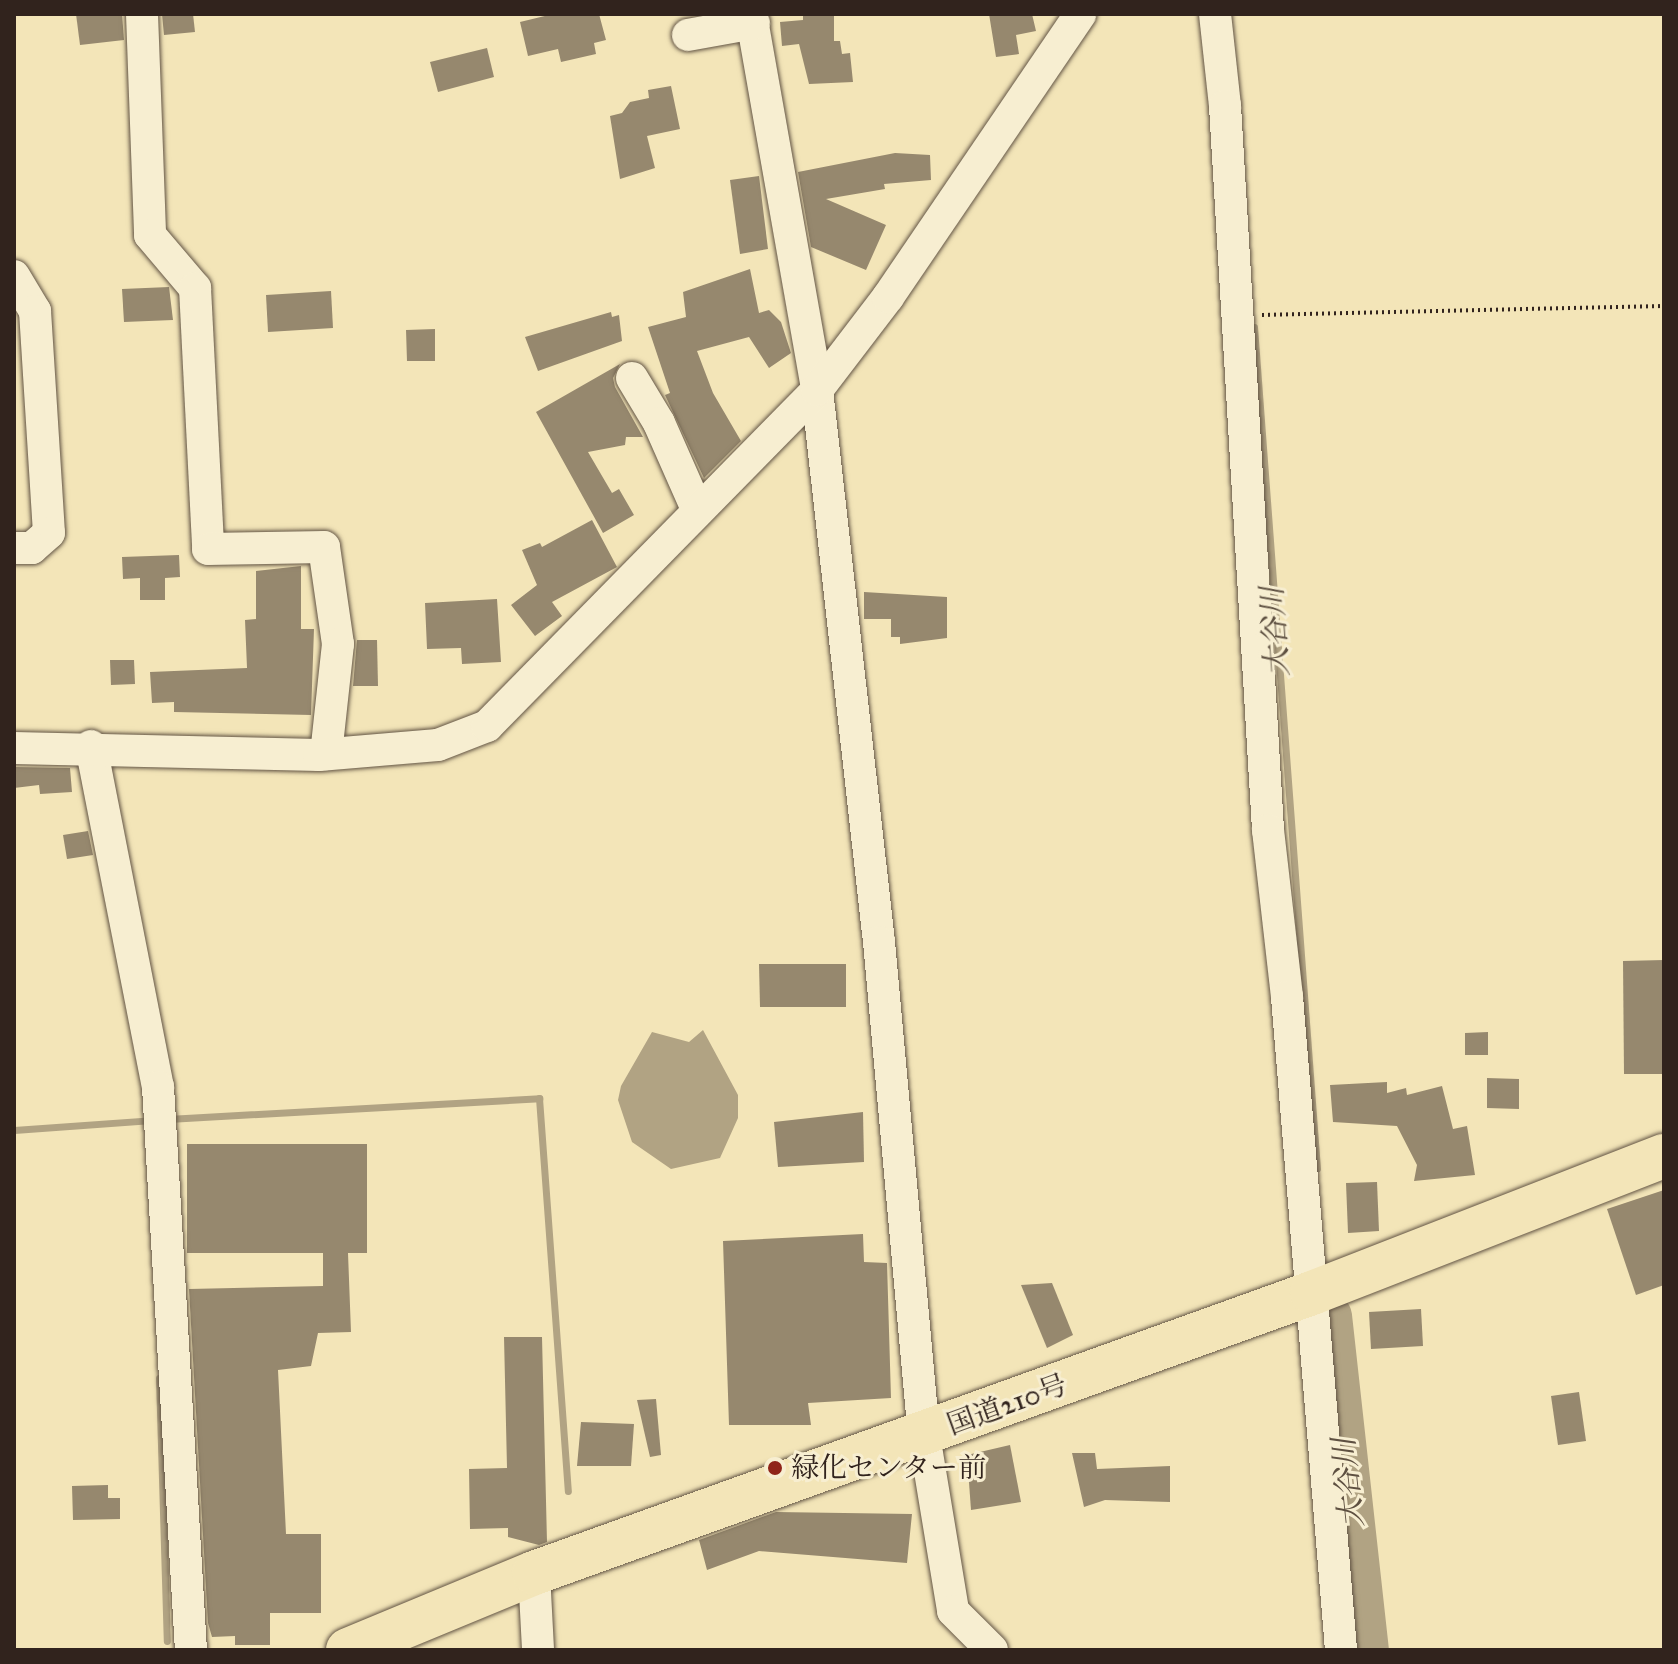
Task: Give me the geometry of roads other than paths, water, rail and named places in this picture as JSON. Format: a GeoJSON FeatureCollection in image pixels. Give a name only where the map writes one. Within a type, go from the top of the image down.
{"type":"FeatureCollection","features":[{"type":"Feature","properties":{"kind":"highway","name":"国道210号"},"geometry":{"type":"LineString","coordinates":[[348,1650],[534,1573],[1312,1293],[1664,1156]]}},
{"type":"Feature","properties":{"kind":"street"},"geometry":{"type":"LineString","coordinates":[[142,14],[150,235],[195,288],[208,549],[324,547],[338,644],[326,754]]}},
{"type":"Feature","properties":{"kind":"street"},"geometry":{"type":"LineString","coordinates":[[14,748],[91,746],[326,754],[438,745],[487,726],[817,390],[888,297],[1080,14]]}},
{"type":"Feature","properties":{"kind":"street"},"geometry":{"type":"LineString","coordinates":[[1215,14],[1239,314],[1268,830],[1312,1293],[1341,1650]]}},
{"type":"Feature","properties":{"kind":"street"},"geometry":{"type":"LineString","coordinates":[[688,35],[753,18],[817,390],[879,942],[924,1435],[958,1616],[961,1650]]}},
{"type":"Feature","properties":{"kind":"street"},"geometry":{"type":"LineString","coordinates":[[14,276],[35,311],[49,533],[32,548],[14,548]]}},
{"type":"Feature","properties":{"kind":"street"},"geometry":{"type":"LineString","coordinates":[[632,378],[659,423],[697,509]]}},
{"type":"Feature","properties":{"kind":"street"},"geometry":{"type":"LineString","coordinates":[[91,746],[158,1087],[191,1650]]}},
{"type":"Feature","properties":{"kind":"street"},"geometry":{"type":"LineString","coordinates":[[534,1573],[538,1650]]}},
{"type":"Feature","properties":{"kind":"street"},"geometry":{"type":"LineString","coordinates":[[958,1616],[992,1650]]}},
{"type":"Feature","properties":{"kind":"waterway","name":"大谷川"},"geometry":{"type":"LineString","coordinates":[[1254,327],[1317,1169]]}},
{"type":"Feature","properties":{"kind":"waterway"},"geometry":{"type":"LineString","coordinates":[[168,1119],[539,1098],[568,1491]]}},
{"type":"Feature","properties":{"kind":"waterway"},"geometry":{"type":"LineString","coordinates":[[14,1130],[152,1120]]}},
{"type":"Feature","properties":{"kind":"waterway","name":"大谷川"},"geometry":{"type":"LineString","coordinates":[[1330,1316],[1367,1650]]}},
{"type":"Feature","properties":{"kind":"waterway"},"geometry":{"type":"LineString","coordinates":[[159,1378],[167,1641]]}},
{"type":"Feature","properties":{"kind":"place","name":"緑化センター前"},"geometry":{"type":"Point","coordinates":[775,1468]}}]}
